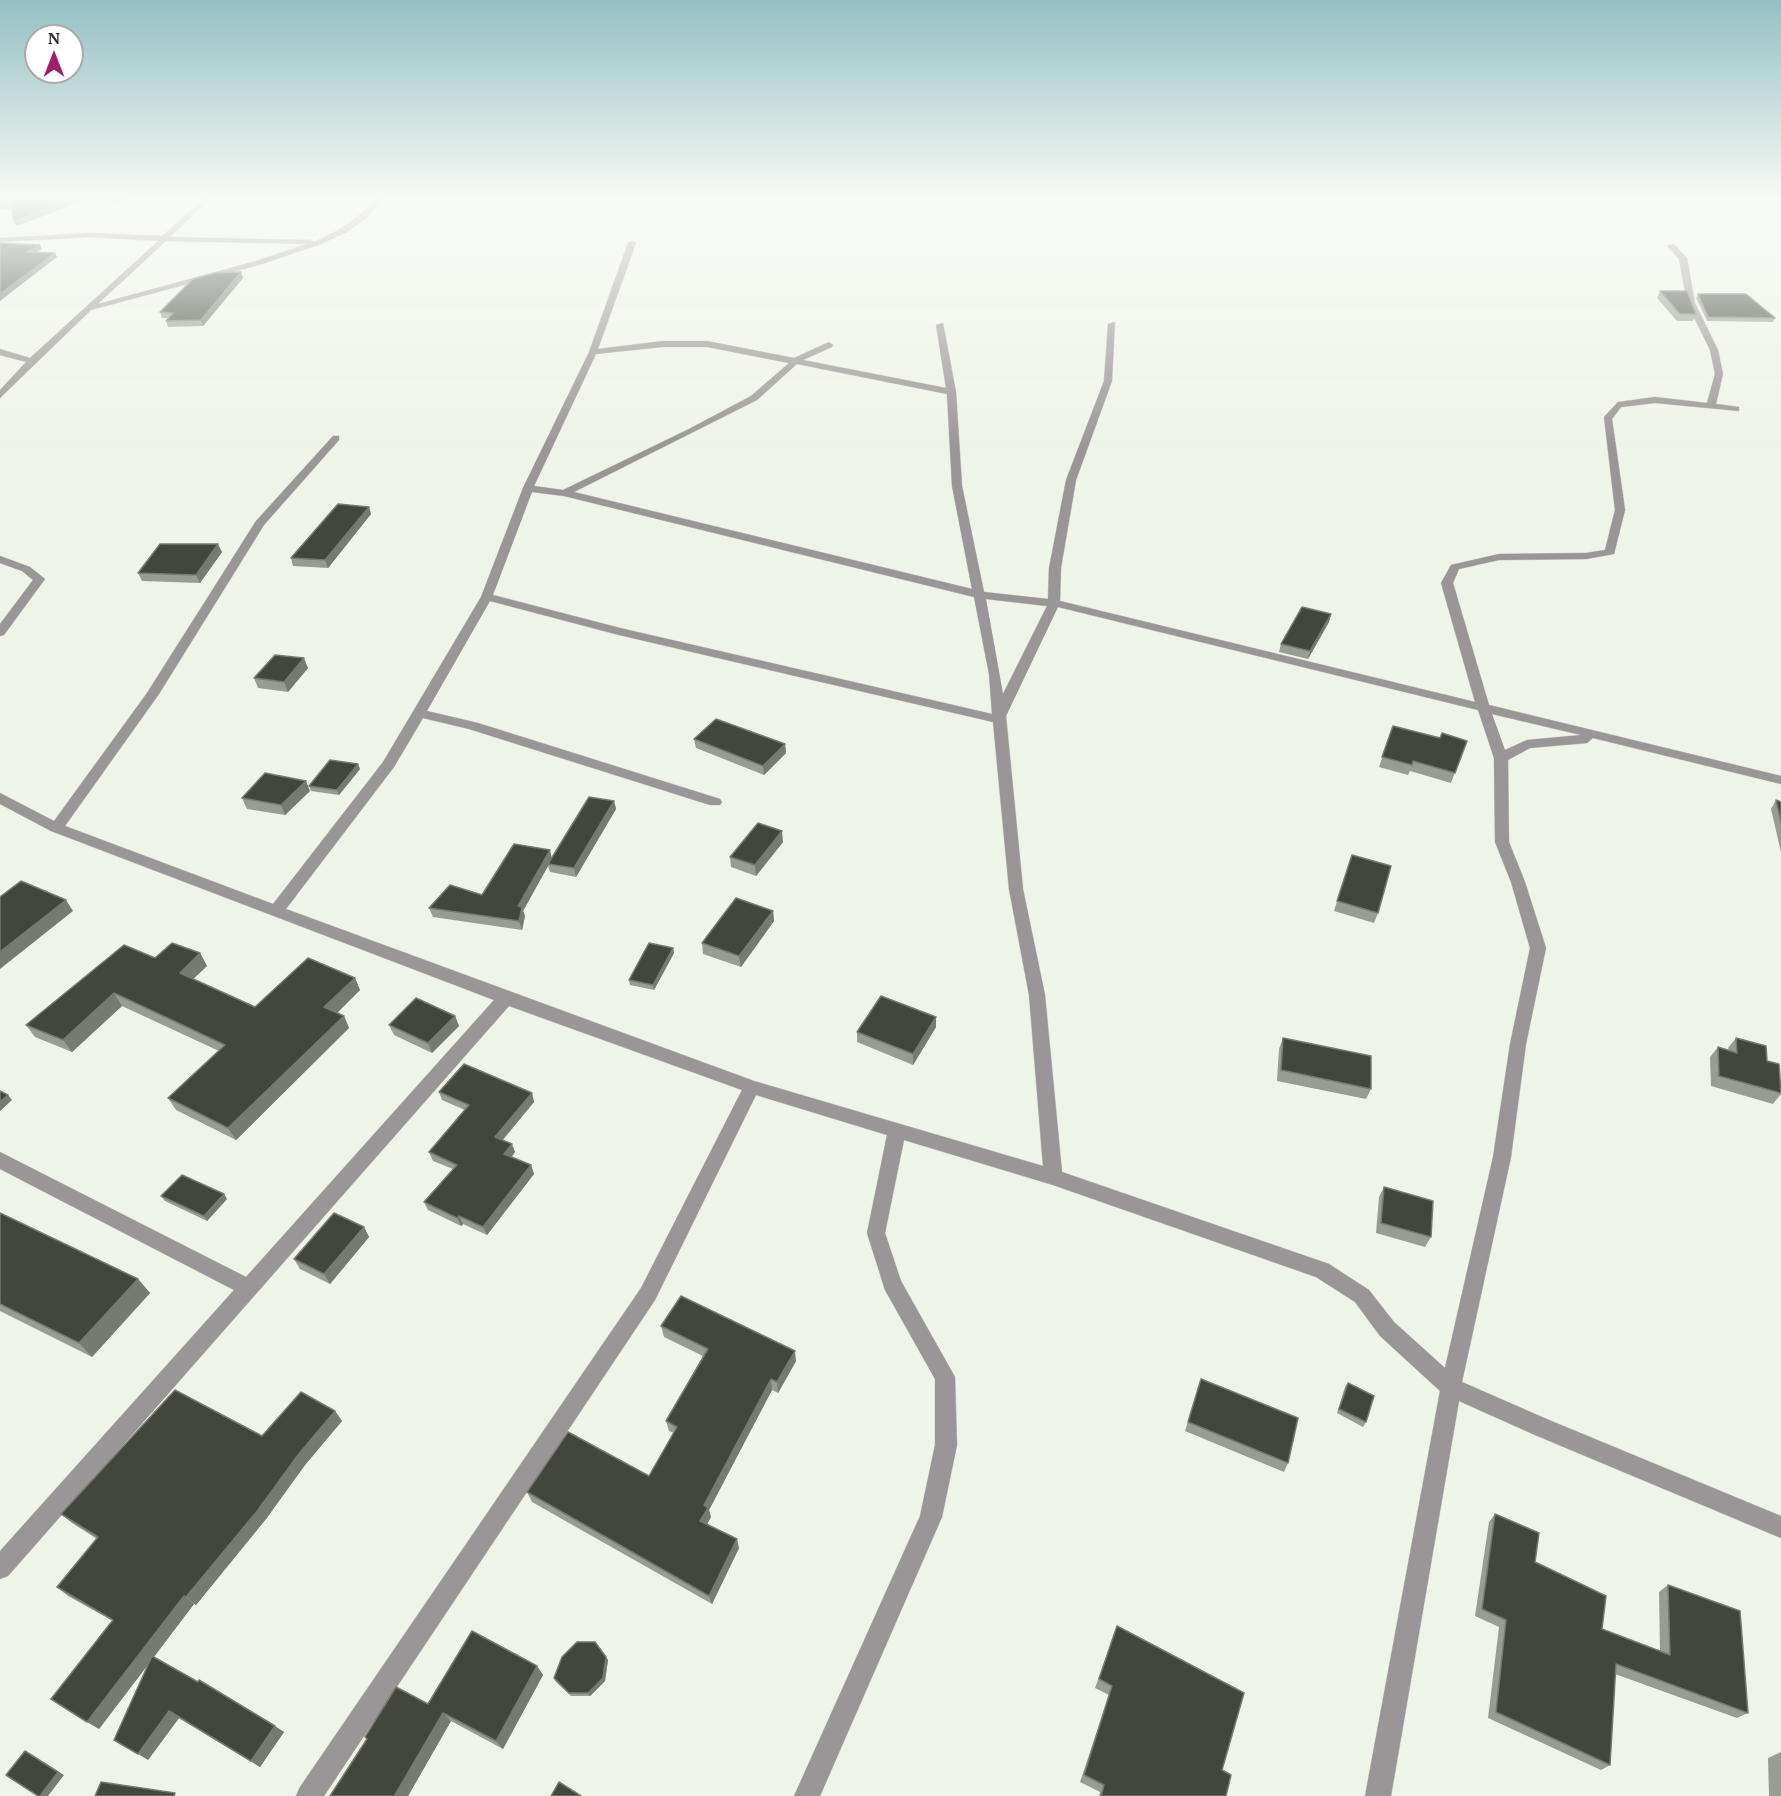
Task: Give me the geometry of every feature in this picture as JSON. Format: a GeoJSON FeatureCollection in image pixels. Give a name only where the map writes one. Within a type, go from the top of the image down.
{"type":"FeatureCollection","features":[{"type":"Feature","properties":{"kind":"street"},"geometry":{"type":"LineString","coordinates":[[0,395],[32,361],[116,282]]}},
{"type":"Feature","properties":{"kind":"street"},"geometry":{"type":"LineString","coordinates":[[87,309],[192,282]]}},
{"type":"Feature","properties":{"kind":"street"},"geometry":{"type":"LineString","coordinates":[[276,911],[389,764],[487,597],[528,488],[593,352],[618,282]]}},
{"type":"Feature","properties":{"kind":"street"},"geometry":{"type":"LineString","coordinates":[[1687,282],[1691,303],[1714,350],[1719,374],[1711,405]]}},
{"type":"Feature","properties":{"kind":"street"},"geometry":{"type":"LineString","coordinates":[[998,719],[1054,603],[1055,567],[1071,480],[1108,381],[1112,324]]}},
{"type":"Feature","properties":{"kind":"street"},"geometry":{"type":"LineString","coordinates":[[940,325],[951,392],[957,486],[981,595],[995,674],[1016,889],[1037,995],[1053,1177]]}},
{"type":"Feature","properties":{"kind":"street"},"geometry":{"type":"LineString","coordinates":[[593,352],[687,342],[797,360],[951,392]]}},
{"type":"Feature","properties":{"kind":"street"},"geometry":{"type":"LineString","coordinates":[[564,493],[754,398],[797,360],[829,345]]}},
{"type":"Feature","properties":{"kind":"street"},"geometry":{"type":"LineString","coordinates":[[0,352],[32,361]]}},
{"type":"Feature","properties":{"kind":"street"},"geometry":{"type":"LineString","coordinates":[[1378,1796],[1451,1387],[1502,1158],[1518,1044],[1538,948],[1518,882],[1502,842],[1501,758],[1447,583],[1455,567],[1499,557],[1586,556],[1610,552],[1620,510],[1607,419],[1611,410],[1630,402],[1655,400],[1736,409]]}},
{"type":"Feature","properties":{"kind":"street"},"geometry":{"type":"LineString","coordinates":[[56,828],[153,694],[260,523],[336,438]]}},
{"type":"Feature","properties":{"kind":"street"},"geometry":{"type":"LineString","coordinates":[[528,488],[564,493],[981,595],[1054,603],[1781,780]]}},
{"type":"Feature","properties":{"kind":"street"},"geometry":{"type":"LineString","coordinates":[[0,559],[26,569],[39,579],[0,632]]}},
{"type":"Feature","properties":{"kind":"street"},"geometry":{"type":"LineString","coordinates":[[487,597],[620,631],[998,719]]}},
{"type":"Feature","properties":{"kind":"street"},"geometry":{"type":"LineString","coordinates":[[419,713],[473,726],[715,802]]}},
{"type":"Feature","properties":{"kind":"street"},"geometry":{"type":"LineString","coordinates":[[1501,758],[1527,744],[1609,738]]}},
{"type":"Feature","properties":{"kind":"street"},"geometry":{"type":"LineString","coordinates":[[0,798],[56,828],[506,998],[752,1087],[1053,1177],[1322,1270],[1362,1296],[1387,1329],[1451,1387],[1542,1428],[1781,1527]]}},
{"type":"Feature","properties":{"kind":"street"},"geometry":{"type":"LineString","coordinates":[[0,1568],[506,998]]}},
{"type":"Feature","properties":{"kind":"street"},"geometry":{"type":"LineString","coordinates":[[309,1796],[648,1294],[752,1087]]}},
{"type":"Feature","properties":{"kind":"street"},"geometry":{"type":"LineString","coordinates":[[807,1796],[931,1517],[946,1445],[945,1377],[892,1284],[876,1233],[897,1130]]}},
{"type":"Feature","properties":{"kind":"street"},"geometry":{"type":"LineString","coordinates":[[0,1160],[249,1288]]}},
{"type":"Feature","properties":{"kind":"building"},"geometry":{"type":"Polygon","coordinates":[[[0,282],[16,282],[0,294],[0,282]]]}},
{"type":"Feature","properties":{"kind":"building"},"geometry":{"type":"Polygon","coordinates":[[[190,282],[233,282],[201,320],[166,321],[173,313],[160,312],[190,282]]]}},
{"type":"Feature","properties":{"kind":"building"},"geometry":{"type":"Polygon","coordinates":[[[1660,291],[1687,291],[1696,314],[1680,314],[1660,291]]]}},
{"type":"Feature","properties":{"kind":"building"},"geometry":{"type":"Polygon","coordinates":[[[1698,294],[1746,294],[1775,318],[1708,317],[1698,294]]]}},
{"type":"Feature","properties":{"kind":"building"},"geometry":{"type":"Polygon","coordinates":[[[338,504],[369,507],[325,560],[291,558],[338,504]]]}},
{"type":"Feature","properties":{"kind":"building"},"geometry":{"type":"Polygon","coordinates":[[[160,544],[218,544],[196,575],[138,573],[160,544]]]}},
{"type":"Feature","properties":{"kind":"building"},"geometry":{"type":"Polygon","coordinates":[[[1302,607],[1331,614],[1310,651],[1281,644],[1302,607]]]}},
{"type":"Feature","properties":{"kind":"building"},"geometry":{"type":"Polygon","coordinates":[[[275,655],[304,658],[284,682],[254,678],[275,655]]]}},
{"type":"Feature","properties":{"kind":"building"},"geometry":{"type":"Polygon","coordinates":[[[716,719],[785,744],[763,766],[694,739],[716,719]]]}},
{"type":"Feature","properties":{"kind":"building"},"geometry":{"type":"Polygon","coordinates":[[[1393,726],[1440,738],[1442,733],[1467,741],[1455,773],[1413,761],[1412,765],[1382,757],[1393,726]]]}},
{"type":"Feature","properties":{"kind":"building"},"geometry":{"type":"Polygon","coordinates":[[[330,760],[358,764],[337,790],[309,786],[330,760]]]}},
{"type":"Feature","properties":{"kind":"building"},"geometry":{"type":"Polygon","coordinates":[[[265,773],[306,781],[281,805],[242,798],[265,773]]]}},
{"type":"Feature","properties":{"kind":"building"},"geometry":{"type":"Polygon","coordinates":[[[589,797],[614,801],[574,868],[548,864],[589,797]]]}},
{"type":"Feature","properties":{"kind":"building"},"geometry":{"type":"Polygon","coordinates":[[[1776,800],[1781,802],[1781,822],[1776,800]]]}},
{"type":"Feature","properties":{"kind":"building"},"geometry":{"type":"Polygon","coordinates":[[[758,823],[782,831],[755,865],[730,857],[758,823]]]}},
{"type":"Feature","properties":{"kind":"building"},"geometry":{"type":"Polygon","coordinates":[[[514,844],[550,850],[518,906],[522,907],[519,921],[429,908],[450,885],[482,895],[514,844]]]}},
{"type":"Feature","properties":{"kind":"building"},"geometry":{"type":"Polygon","coordinates":[[[1352,855],[1391,866],[1378,913],[1337,901],[1352,855]]]}},
{"type":"Feature","properties":{"kind":"building"},"geometry":{"type":"Polygon","coordinates":[[[21,881],[66,900],[0,952],[0,897],[21,881]]]}},
{"type":"Feature","properties":{"kind":"building"},"geometry":{"type":"Polygon","coordinates":[[[736,898],[773,911],[739,956],[702,943],[736,898]]]}},
{"type":"Feature","properties":{"kind":"building"},"geometry":{"type":"Polygon","coordinates":[[[172,943],[200,953],[180,973],[255,1007],[308,958],[355,978],[324,1007],[344,1016],[228,1128],[168,1098],[225,1045],[114,993],[63,1040],[26,1025],[124,945],[155,958],[172,943]]]}},
{"type":"Feature","properties":{"kind":"building"},"geometry":{"type":"Polygon","coordinates":[[[649,943],[673,948],[653,985],[629,980],[649,943]]]}},
{"type":"Feature","properties":{"kind":"building"},"geometry":{"type":"Polygon","coordinates":[[[881,996],[936,1017],[913,1054],[857,1032],[881,996]]]}},
{"type":"Feature","properties":{"kind":"building"},"geometry":{"type":"Polygon","coordinates":[[[416,998],[455,1016],[428,1043],[389,1025],[416,998]]]}},
{"type":"Feature","properties":{"kind":"building"},"geometry":{"type":"Polygon","coordinates":[[[1283,1038],[1371,1056],[1371,1089],[1281,1070],[1283,1038]]]}},
{"type":"Feature","properties":{"kind":"building"},"geometry":{"type":"Polygon","coordinates":[[[1736,1038],[1766,1046],[1767,1061],[1779,1064],[1781,1093],[1719,1076],[1718,1047],[1737,1053],[1736,1038]]]}},
{"type":"Feature","properties":{"kind":"building"},"geometry":{"type":"Polygon","coordinates":[[[464,1064],[532,1093],[495,1137],[512,1144],[504,1154],[531,1165],[483,1227],[459,1216],[457,1218],[424,1202],[457,1165],[429,1152],[469,1105],[439,1092],[464,1064]]]}},
{"type":"Feature","properties":{"kind":"building"},"geometry":{"type":"Polygon","coordinates":[[[0,1091],[8,1095],[0,1102],[0,1091]]]}},
{"type":"Feature","properties":{"kind":"building"},"geometry":{"type":"Polygon","coordinates":[[[182,1175],[224,1194],[204,1216],[161,1196],[182,1175]]]}},
{"type":"Feature","properties":{"kind":"building"},"geometry":{"type":"Polygon","coordinates":[[[1384,1187],[1433,1201],[1431,1237],[1381,1223],[1384,1187]]]}},
{"type":"Feature","properties":{"kind":"building"},"geometry":{"type":"Polygon","coordinates":[[[0,1213],[138,1279],[79,1343],[0,1304],[0,1213]]]}},
{"type":"Feature","properties":{"kind":"building"},"geometry":{"type":"Polygon","coordinates":[[[334,1213],[364,1227],[324,1274],[294,1259],[334,1213]]]}},
{"type":"Feature","properties":{"kind":"building"},"geometry":{"type":"Polygon","coordinates":[[[681,1296],[795,1351],[777,1382],[771,1379],[704,1505],[708,1508],[700,1521],[737,1539],[709,1596],[527,1492],[568,1432],[649,1476],[677,1427],[666,1421],[708,1349],[661,1326],[681,1296]]]}},
{"type":"Feature","properties":{"kind":"building"},"geometry":{"type":"Polygon","coordinates":[[[1201,1379],[1298,1418],[1288,1463],[1188,1422],[1201,1379]]]}},
{"type":"Feature","properties":{"kind":"building"},"geometry":{"type":"Polygon","coordinates":[[[1348,1383],[1374,1396],[1366,1422],[1339,1409],[1348,1383]]]}},
{"type":"Feature","properties":{"kind":"building"},"geometry":{"type":"Polygon","coordinates":[[[175,1390],[262,1436],[301,1392],[335,1411],[298,1455],[258,1510],[186,1597],[184,1596],[87,1722],[51,1699],[113,1620],[57,1587],[98,1537],[61,1514],[175,1390]]]}},
{"type":"Feature","properties":{"kind":"building"},"geometry":{"type":"Polygon","coordinates":[[[1495,1514],[1539,1533],[1535,1562],[1606,1596],[1602,1629],[1670,1655],[1668,1585],[1740,1611],[1748,1713],[1616,1664],[1610,1765],[1496,1712],[1506,1620],[1482,1609],[1495,1514]]]}},
{"type":"Feature","properties":{"kind":"building"},"geometry":{"type":"Polygon","coordinates":[[[1117,1626],[1244,1693],[1222,1770],[1231,1775],[1226,1796],[1101,1796],[1104,1785],[1084,1775],[1112,1686],[1099,1679],[1117,1626]]]}},
{"type":"Feature","properties":{"kind":"building"},"geometry":{"type":"Polygon","coordinates":[[[472,1631],[537,1666],[496,1741],[443,1713],[396,1796],[330,1796],[367,1739],[365,1737],[396,1687],[428,1704],[472,1631]]]}},
{"type":"Feature","properties":{"kind":"building"},"geometry":{"type":"Polygon","coordinates":[[[577,1642],[595,1642],[606,1657],[603,1678],[588,1693],[569,1693],[554,1678],[562,1657],[577,1642]]]}},
{"type":"Feature","properties":{"kind":"building"},"geometry":{"type":"Polygon","coordinates":[[[152,1656],[198,1682],[199,1680],[275,1726],[251,1761],[169,1711],[138,1754],[114,1740],[152,1656]]]}},
{"type":"Feature","properties":{"kind":"building"},"geometry":{"type":"Polygon","coordinates":[[[25,1751],[58,1772],[40,1796],[6,1775],[25,1751]]]}},
{"type":"Feature","properties":{"kind":"building"},"geometry":{"type":"Polygon","coordinates":[[[101,1782],[175,1793],[174,1796],[95,1796],[101,1782]]]}},
{"type":"Feature","properties":{"kind":"building"},"geometry":{"type":"Polygon","coordinates":[[[559,1782],[581,1796],[551,1796],[559,1782]]]}}]}
